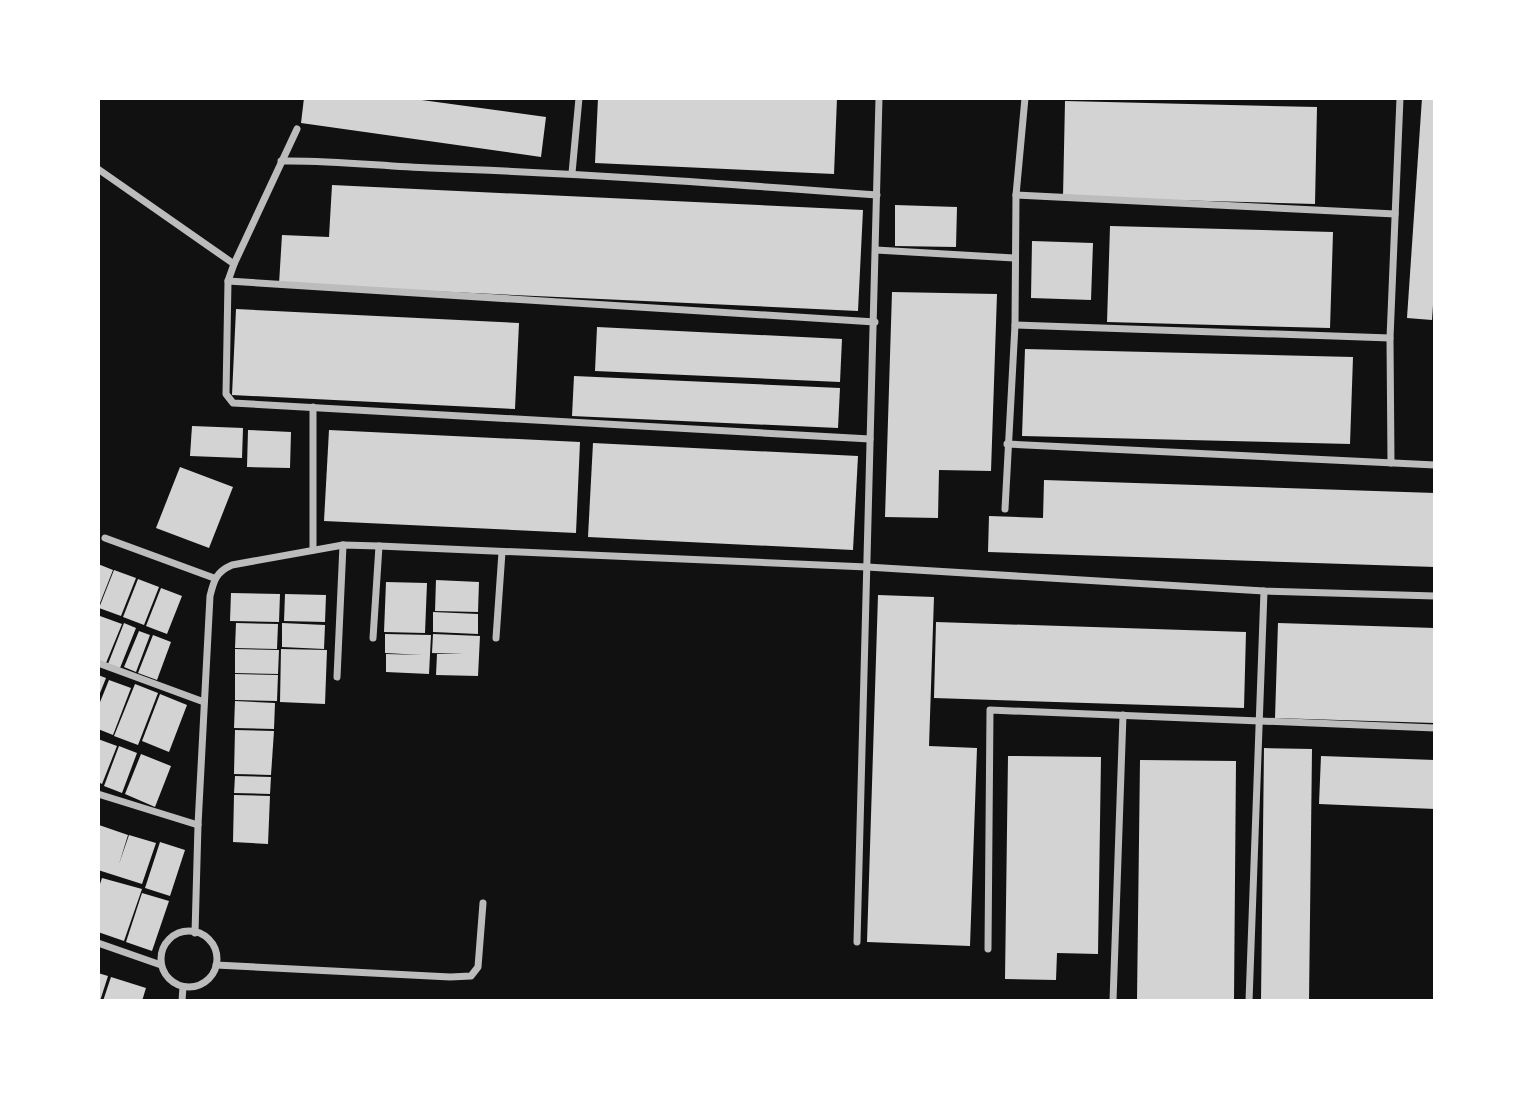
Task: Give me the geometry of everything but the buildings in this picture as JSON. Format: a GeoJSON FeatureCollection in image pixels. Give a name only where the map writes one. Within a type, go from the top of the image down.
{"type":"FeatureCollection","features":[{"type":"Feature","properties":{"kind":"street"},"geometry":{"type":"LineString","coordinates":[[572,173],[579,98]]}},
{"type":"Feature","properties":{"kind":"street"},"geometry":{"type":"LineString","coordinates":[[857,942],[879,98]]}},
{"type":"Feature","properties":{"kind":"street"},"geometry":{"type":"LineString","coordinates":[[1005,509],[1015,324],[1016,194],[1025,98]]}},
{"type":"Feature","properties":{"kind":"street"},"geometry":{"type":"LineString","coordinates":[[1391,463],[1390,338],[1400,98]]}},
{"type":"Feature","properties":{"kind":"street"},"geometry":{"type":"LineString","coordinates":[[297,129],[228,281],[226,394],[233,403],[870,439]]}},
{"type":"Feature","properties":{"kind":"street"},"geometry":{"type":"LineString","coordinates":[[281,161],[324,160],[416,167],[572,173],[877,195]]}},
{"type":"Feature","properties":{"kind":"street"},"geometry":{"type":"LineString","coordinates":[[98,169],[234,264]]}},
{"type":"Feature","properties":{"kind":"street"},"geometry":{"type":"LineString","coordinates":[[1016,194],[1084,200],[1395,214]]}},
{"type":"Feature","properties":{"kind":"street"},"geometry":{"type":"LineString","coordinates":[[876,250],[1014,258]]}},
{"type":"Feature","properties":{"kind":"street"},"geometry":{"type":"LineString","coordinates":[[228,281],[875,322]]}},
{"type":"Feature","properties":{"kind":"street"},"geometry":{"type":"LineString","coordinates":[[1015,324],[1390,338]]}},
{"type":"Feature","properties":{"kind":"street"},"geometry":{"type":"LineString","coordinates":[[313,407],[313,550]]}},
{"type":"Feature","properties":{"kind":"street"},"geometry":{"type":"LineString","coordinates":[[1007,444],[1435,465]]}},
{"type":"Feature","properties":{"kind":"street"},"geometry":{"type":"LineString","coordinates":[[105,538],[214,578]]}},
{"type":"Feature","properties":{"kind":"street"},"geometry":{"type":"LineString","coordinates":[[337,677],[343,545]]}},
{"type":"Feature","properties":{"kind":"street"},"geometry":{"type":"LineString","coordinates":[[195,933],[210,596],[214,578],[221,570],[232,565],[343,545],[867,567],[1264,591],[1435,596]]}},
{"type":"Feature","properties":{"kind":"street"},"geometry":{"type":"LineString","coordinates":[[373,638],[379,546]]}},
{"type":"Feature","properties":{"kind":"street"},"geometry":{"type":"LineString","coordinates":[[496,638],[502,552]]}},
{"type":"Feature","properties":{"kind":"street"},"geometry":{"type":"LineString","coordinates":[[1249,1001],[1264,591]]}},
{"type":"Feature","properties":{"kind":"street"},"geometry":{"type":"LineString","coordinates":[[98,663],[204,702]]}},
{"type":"Feature","properties":{"kind":"street"},"geometry":{"type":"LineString","coordinates":[[988,949],[990,710],[1435,728]]}},
{"type":"Feature","properties":{"kind":"street"},"geometry":{"type":"LineString","coordinates":[[1113,1001],[1123,715]]}},
{"type":"Feature","properties":{"kind":"street"},"geometry":{"type":"LineString","coordinates":[[98,794],[198,825]]}},
{"type":"Feature","properties":{"kind":"street"},"geometry":{"type":"LineString","coordinates":[[216,965],[471,976],[478,967],[483,903]]}},
{"type":"Feature","properties":{"kind":"street"},"geometry":{"type":"LineString","coordinates":[[179,933],[195,933],[205,937],[216,954],[212,975],[204,983],[194,987],[183,987],[166,976],[161,965],[163,949],[172,937],[179,933]]}},
{"type":"Feature","properties":{"kind":"street"},"geometry":{"type":"LineString","coordinates":[[98,943],[161,965]]}},
{"type":"Feature","properties":{"kind":"street"},"geometry":{"type":"LineString","coordinates":[[182,1001],[183,987]]}}]}
